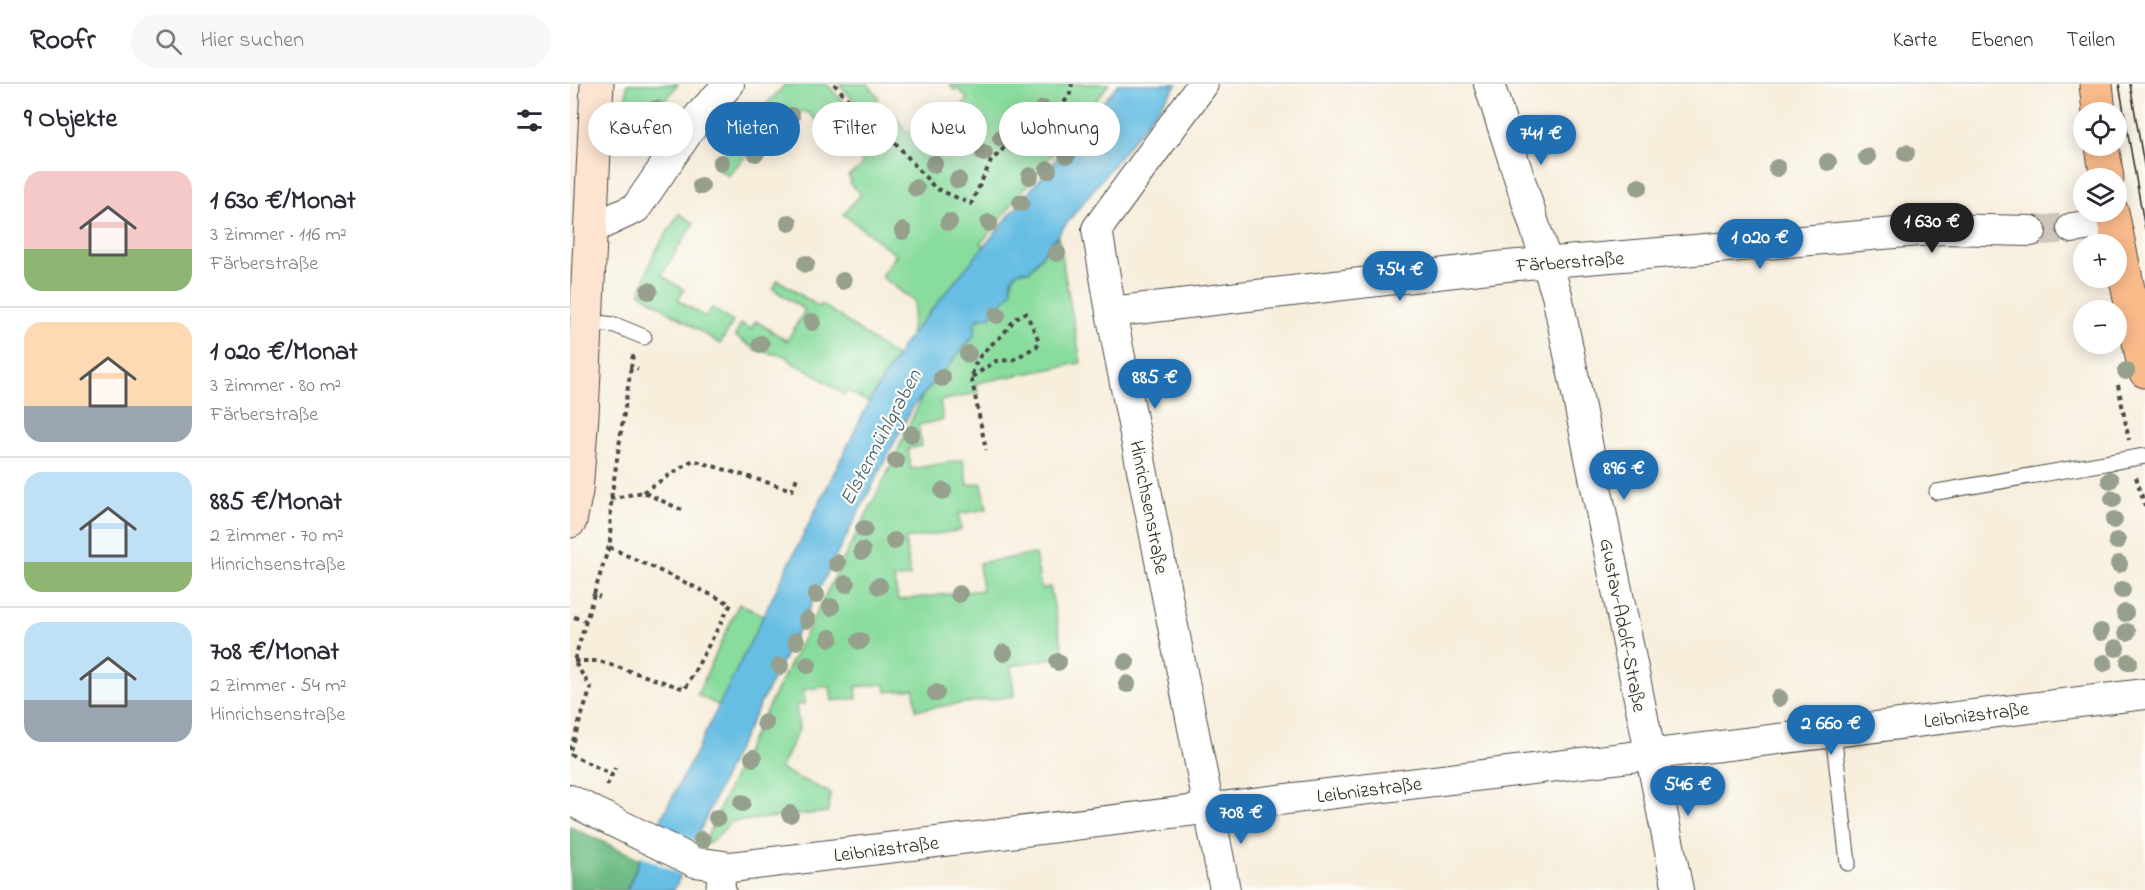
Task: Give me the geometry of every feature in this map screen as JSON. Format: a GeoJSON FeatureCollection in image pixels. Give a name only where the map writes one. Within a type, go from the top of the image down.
{"type":"FeatureCollection","features":[{"type":"Feature","properties":{"kind":"main road"},"geometry":{"type":"LineString","coordinates":[[570,521],[581,426],[597,84]]}},
{"type":"Feature","properties":{"kind":"main road"},"geometry":{"type":"LineString","coordinates":[[2096,84],[2098,102]]}},
{"type":"Feature","properties":{"kind":"main road"},"geometry":{"type":"LineString","coordinates":[[2114,222],[2131,375]]}},
{"type":"Feature","properties":{"kind":"street"},"geometry":{"type":"LineString","coordinates":[[591,230],[636,208],[699,116],[729,84]]}},
{"type":"Feature","properties":{"kind":"street","name":"Hinrichsenstraße"},"geometry":{"type":"LineString","coordinates":[[1203,84],[1097,229],[1111,312],[1225,890]]}},
{"type":"Feature","properties":{"kind":"street","name":"Gustav-Adolf-Straße"},"geometry":{"type":"LineString","coordinates":[[1489,84],[1557,295],[1678,890]]}},
{"type":"Feature","properties":{"kind":"street"},"geometry":{"type":"LineString","coordinates":[[2072,228],[2094,222]]}},
{"type":"Feature","properties":{"kind":"street","name":"Färberstraße"},"geometry":{"type":"LineString","coordinates":[[1111,312],[1546,263],[1942,229],[2031,231]]}},
{"type":"Feature","properties":{"kind":"street","name":"Leibnizstraße"},"geometry":{"type":"LineString","coordinates":[[570,800],[715,875],[1210,808],[2145,694]]}},
{"type":"Feature","properties":{"kind":"lane"},"geometry":{"type":"LineString","coordinates":[[587,322],[615,325],[644,337]]}},
{"type":"Feature","properties":{"kind":"lane"},"geometry":{"type":"LineString","coordinates":[[1937,492],[2139,457]]}},
{"type":"Feature","properties":{"kind":"lane"},"geometry":{"type":"LineString","coordinates":[[1833,732],[1848,863]]}},
{"type":"Feature","properties":{"kind":"path"},"geometry":{"type":"LineString","coordinates":[[834,84],[880,134],[884,130],[935,188],[971,204],[991,161],[1009,144],[1016,151],[1069,97],[1072,84]]}},
{"type":"Feature","properties":{"kind":"path"},"geometry":{"type":"LineString","coordinates":[[972,377],[996,361],[1014,360],[1037,346],[1040,341],[1026,313],[1014,320],[1000,337],[983,350],[976,360],[972,377],[986,450]]}},
{"type":"Feature","properties":{"kind":"path"},"geometry":{"type":"LineString","coordinates":[[612,775],[570,752],[591,688],[574,662],[609,547],[611,499],[631,367]]}},
{"type":"Feature","properties":{"kind":"path"},"geometry":{"type":"LineString","coordinates":[[2131,375],[2139,457],[2139,488],[2145,506]]}},
{"type":"Feature","properties":{"kind":"path"},"geometry":{"type":"LineString","coordinates":[[603,501],[643,492],[693,460],[792,490],[798,475]]}},
{"type":"Feature","properties":{"kind":"path"},"geometry":{"type":"LineString","coordinates":[[643,492],[682,510]]}},
{"type":"Feature","properties":{"kind":"path"},"geometry":{"type":"LineString","coordinates":[[574,662],[599,661],[685,689],[731,604],[609,547]]}},
{"type":"Feature","properties":{"kind":"path"},"geometry":{"type":"LineString","coordinates":[[594,594],[600,597]]}},
{"type":"Feature","properties":{"kind":"path"},"geometry":{"type":"LineString","coordinates":[[574,617],[586,621]]}},
{"type":"Feature","properties":{"kind":"path"},"geometry":{"type":"LineString","coordinates":[[605,790],[615,768]]}},
{"type":"Feature","properties":{"kind":"green space"},"geometry":{"type":"Polygon","coordinates":[[[627,84],[678,84],[664,102],[626,102],[627,84]]]}},
{"type":"Feature","properties":{"kind":"green space"},"geometry":{"type":"Polygon","coordinates":[[[786,84],[827,84],[843,102],[812,102],[812,116],[806,112],[800,112],[800,102],[768,102],[786,84]]]}},
{"type":"Feature","properties":{"kind":"green space"},"geometry":{"type":"Polygon","coordinates":[[[839,84],[868,84],[879,98],[875,102],[855,102],[839,84]]]}},
{"type":"Feature","properties":{"kind":"green space"},"geometry":{"type":"Polygon","coordinates":[[[950,84],[1109,84],[1095,102],[999,102],[999,156],[1051,156],[981,243],[986,247],[910,335],[915,302],[881,276],[896,255],[843,214],[861,194],[849,183],[851,180],[848,176],[861,167],[862,160],[857,156],[898,156],[898,120],[908,133],[910,131],[910,156],[987,156],[987,102],[966,102],[968,100],[958,88],[954,90],[950,84]]]}},
{"type":"Feature","properties":{"kind":"green space"},"geometry":{"type":"Polygon","coordinates":[[[721,156],[746,156],[728,176],[714,165],[721,156]]]}},
{"type":"Feature","properties":{"kind":"green space"},"geometry":{"type":"Polygon","coordinates":[[[679,214],[694,223],[661,275],[684,290],[678,300],[705,317],[712,308],[733,322],[720,344],[640,293],[653,255],[679,214]]]}},
{"type":"Feature","properties":{"kind":"green space"},"geometry":{"type":"Polygon","coordinates":[[[1058,237],[1081,363],[976,383],[978,393],[940,401],[943,420],[918,425],[922,446],[908,449],[911,469],[963,460],[968,485],[982,483],[987,509],[959,514],[961,530],[905,539],[910,576],[894,579],[898,600],[982,590],[979,563],[1035,554],[1041,589],[1050,587],[1064,656],[1011,666],[1014,696],[916,710],[914,689],[886,692],[885,684],[856,687],[857,698],[832,701],[830,686],[803,690],[805,704],[796,705],[799,729],[780,769],[830,793],[828,812],[731,822],[714,840],[704,844],[742,758],[887,474],[923,395],[975,335],[976,323],[985,317],[1011,287],[1014,274],[1018,271],[1029,271],[1058,237]]]}},
{"type":"Feature","properties":{"kind":"green space"},"geometry":{"type":"Polygon","coordinates":[[[778,280],[819,307],[822,304],[896,357],[869,402],[847,391],[844,395],[810,371],[794,364],[786,356],[758,351],[735,336],[741,324],[751,329],[756,321],[787,341],[805,310],[773,289],[778,280]]]}},
{"type":"Feature","properties":{"kind":"green space"},"geometry":{"type":"Polygon","coordinates":[[[739,604],[764,616],[720,706],[697,695],[739,604]]]}},
{"type":"Feature","properties":{"kind":"green space"},"geometry":{"type":"Polygon","coordinates":[[[570,827],[640,859],[627,890],[570,890],[570,827]]]}},
{"type":"Feature","properties":{"kind":"water","name":"Elstermühlgraben"},"geometry":{"type":"Polygon","coordinates":[[[1118,84],[1177,84],[1029,271],[1020,271],[1014,275],[1011,282],[1012,291],[990,317],[979,318],[975,323],[975,335],[912,408],[731,761],[674,890],[627,890],[640,859],[697,750],[869,402],[901,350],[900,348],[1059,156],[1120,156],[1120,102],[1103,102],[1118,84]]]}},
{"type":"Feature","properties":{"kind":"pier"},"geometry":{"type":"Polygon","coordinates":[[[656,822],[698,843],[683,876],[639,855],[656,822]]]}},
{"type":"Feature","properties":{"kind":"tunnel"},"geometry":{"type":"LineString","coordinates":[[2031,231],[2072,228]]}},
{"type":"Feature","properties":{"kind":"tram line"},"geometry":{"type":"LineString","coordinates":[[2119,84],[2145,229]]}},
{"type":"Feature","properties":{"kind":"tram line"},"geometry":{"type":"LineString","coordinates":[[2130,84],[2145,171]]}}]}
